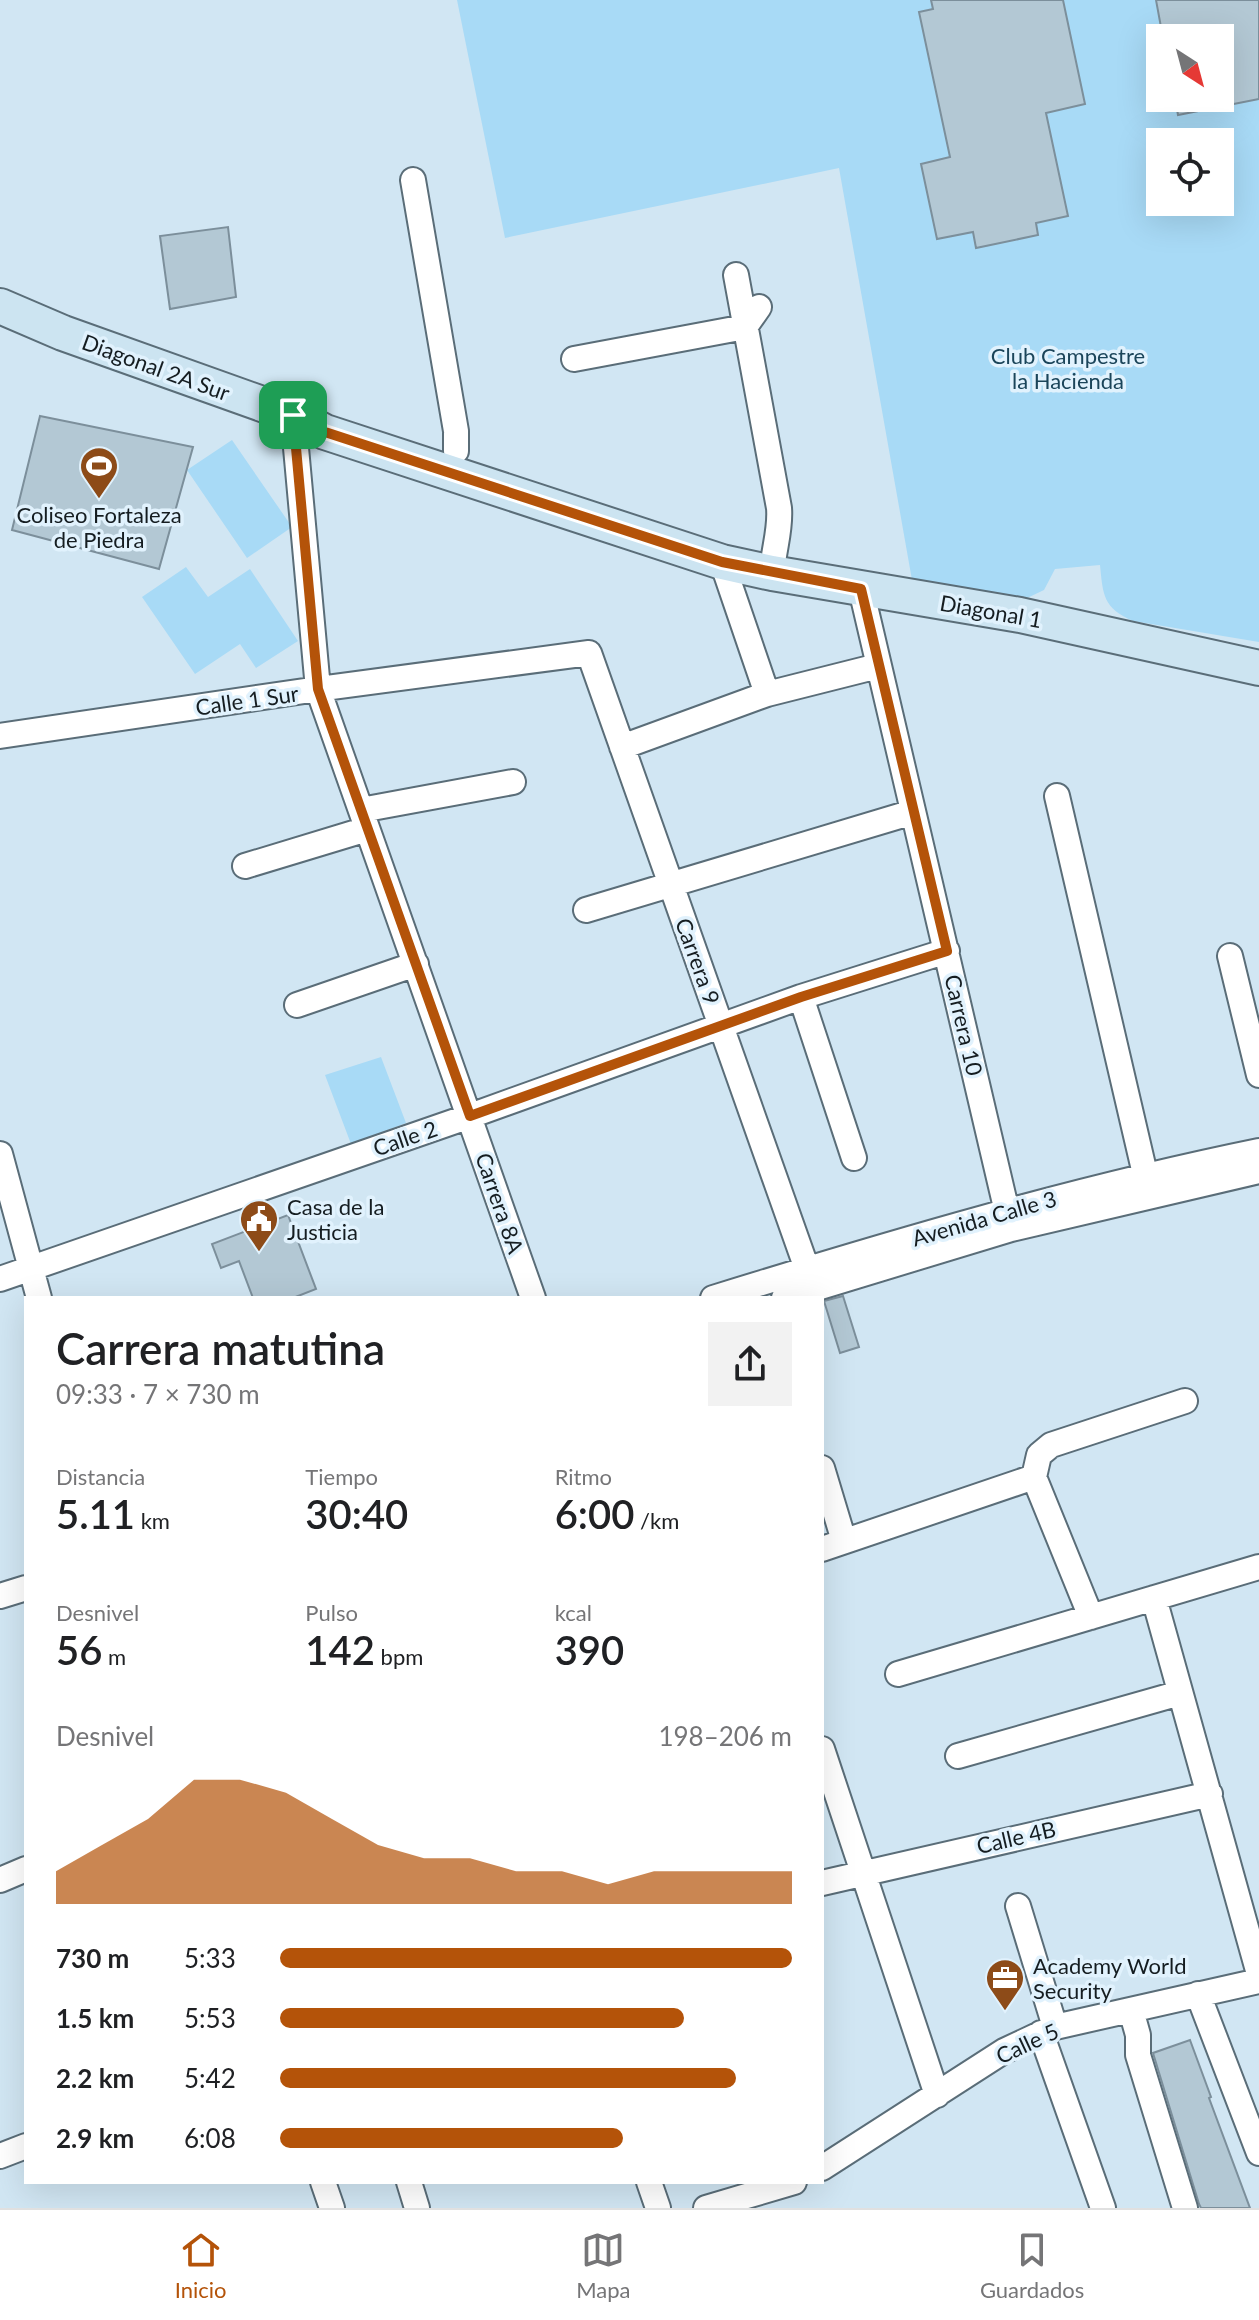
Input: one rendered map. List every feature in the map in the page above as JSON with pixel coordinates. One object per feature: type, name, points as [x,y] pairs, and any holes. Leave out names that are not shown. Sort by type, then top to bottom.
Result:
[{"type":"main road","name":"Diagonal 2A Sur","points":[[0,306],[63,333],[293,415],[325,432],[722,562]]},
{"type":"main road","name":"Diagonal 1","points":[[722,562],[1020,615],[1259,668]]},
{"type":"street","points":[[413,180],[456,431],[456,451]]},
{"type":"street","points":[[736,275],[752,317],[781,524],[773,549],[772,573]]},
{"type":"street","points":[[574,359],[752,317]]},
{"type":"street","name":"Carrera 8A","points":[[293,415],[318,689],[532,1296]]},
{"type":"street","points":[[722,562],[767,694]]},
{"type":"street","name":"Carrera 10","points":[[861,589],[1009,1220]]},
{"type":"street","name":"Calle 1 Sur","points":[[0,736],[589,653]]},
{"type":"street","name":"Carrera 9","points":[[589,653],[807,1269]]},
{"type":"street","points":[[622,747],[767,694],[878,666]]},
{"type":"street","points":[[245,866],[364,820],[513,782]]},
{"type":"street","points":[[1057,796],[1145,1174]]},
{"type":"street","points":[[586,910],[913,812]]},
{"type":"street","name":"Calle 2","points":[[0,1279],[801,997],[947,951]]},
{"type":"street","points":[[1230,956],[1259,1075]]},
{"type":"street","points":[[297,1005],[416,964]]},
{"type":"street","points":[[801,997],[854,1158]]},
{"type":"street","name":"Avenida Calle 3","points":[[790,1296],[1145,1174],[1259,1151]]},
{"type":"street","points":[[0,1154],[38,1296]]},
{"type":"street","name":"Avenida Calle 3","points":[[719,1296],[807,1269],[1009,1220],[1259,1171]]},
{"type":"street","points":[[1091,1617],[1034,1477],[1039,1455],[1051,1445],[1185,1401]]},
{"type":"street","points":[[824,1482],[833,1545],[1034,1477]]},
{"type":"street","points":[[898,1674],[1259,1567]]},
{"type":"street","points":[[0,1596],[24,1589]]},
{"type":"street","points":[[1154,1598],[1259,1974]]},
{"type":"street","points":[[958,1756],[1180,1693]]},
{"type":"street","points":[[824,1755],[937,2095]]},
{"type":"street","name":"Calle 4B","points":[[824,1882],[1210,1794]]},
{"type":"street","points":[[0,1880],[24,1870]]},
{"type":"street","points":[[1018,1906],[1048,2030],[1103,2208]]},
{"type":"street","name":"Calle 5","points":[[824,2167],[1004,2051],[1048,2030],[1259,1981]]},
{"type":"street","points":[[1198,1994],[1259,2153]]},
{"type":"street","points":[[1131,2010],[1142,2069],[1185,2208]]},
{"type":"street","points":[[0,2156],[24,2147]]},
{"type":"street","points":[[324,2184],[332,2208]]},
{"type":"street","points":[[410,2184],[417,2208]]},
{"type":"street","points":[[650,2184],[658,2208]]},
{"type":"street","points":[[706,2208],[787,2184]]},
{"type":"green space","name":"Club Campestre la Hacienda","points":[[457,0],[1259,0],[1259,642],[1133,621],[1116,611],[1106,599],[1100,565],[1055,569],[1044,590],[1025,599],[912,580],[839,168],[505,238]]},
{"type":"green space","points":[[232,440],[292,527],[247,558],[187,470]]},
{"type":"green space","points":[[186,567],[208,597],[250,569],[298,641],[256,668],[240,644],[195,674],[142,597]]},
{"type":"green space","points":[[381,1057],[406,1123],[351,1144],[325,1075]]},
{"type":"building","points":[[931,0],[1063,0],[1085,104],[1046,113],[1068,216],[1036,223],[1038,235],[976,248],[973,232],[937,239],[921,164],[950,157],[919,12],[933,9]]},
{"type":"building","points":[[1156,0],[1259,0],[1259,99],[1234,104],[1234,24],[1160,24]]},
{"type":"building","points":[[228,227],[236,297],[170,309],[160,236]]},
{"type":"building","name":"Coliseo Fortaleza de Piedra","points":[[40,416],[193,447],[159,569],[12,530]]},
{"type":"building","name":"Casa de la Justicia","points":[[288,1215],[316,1289],[298,1296],[252,1296],[239,1261],[221,1268],[212,1244]]},
{"type":"building","points":[[843,1296],[859,1347],[840,1353],[824,1301]]},
{"type":"building","points":[[1190,2040],[1250,2208],[1201,2208],[1199,2204],[1153,2053]]},
{"type":"place","name":"Coliseo Fortaleza de Piedra","points":[[99,500]]},
{"type":"place","name":"Casa de la Justicia","points":[[259,1253]]},
{"type":"place","name":"Academy World Security","points":[[1005,2012]]},
{"type":"route","points":[[293,415],[325,432],[722,562],[861,589],[947,951],[801,997],[470,1116],[318,689],[293,415]]}]
